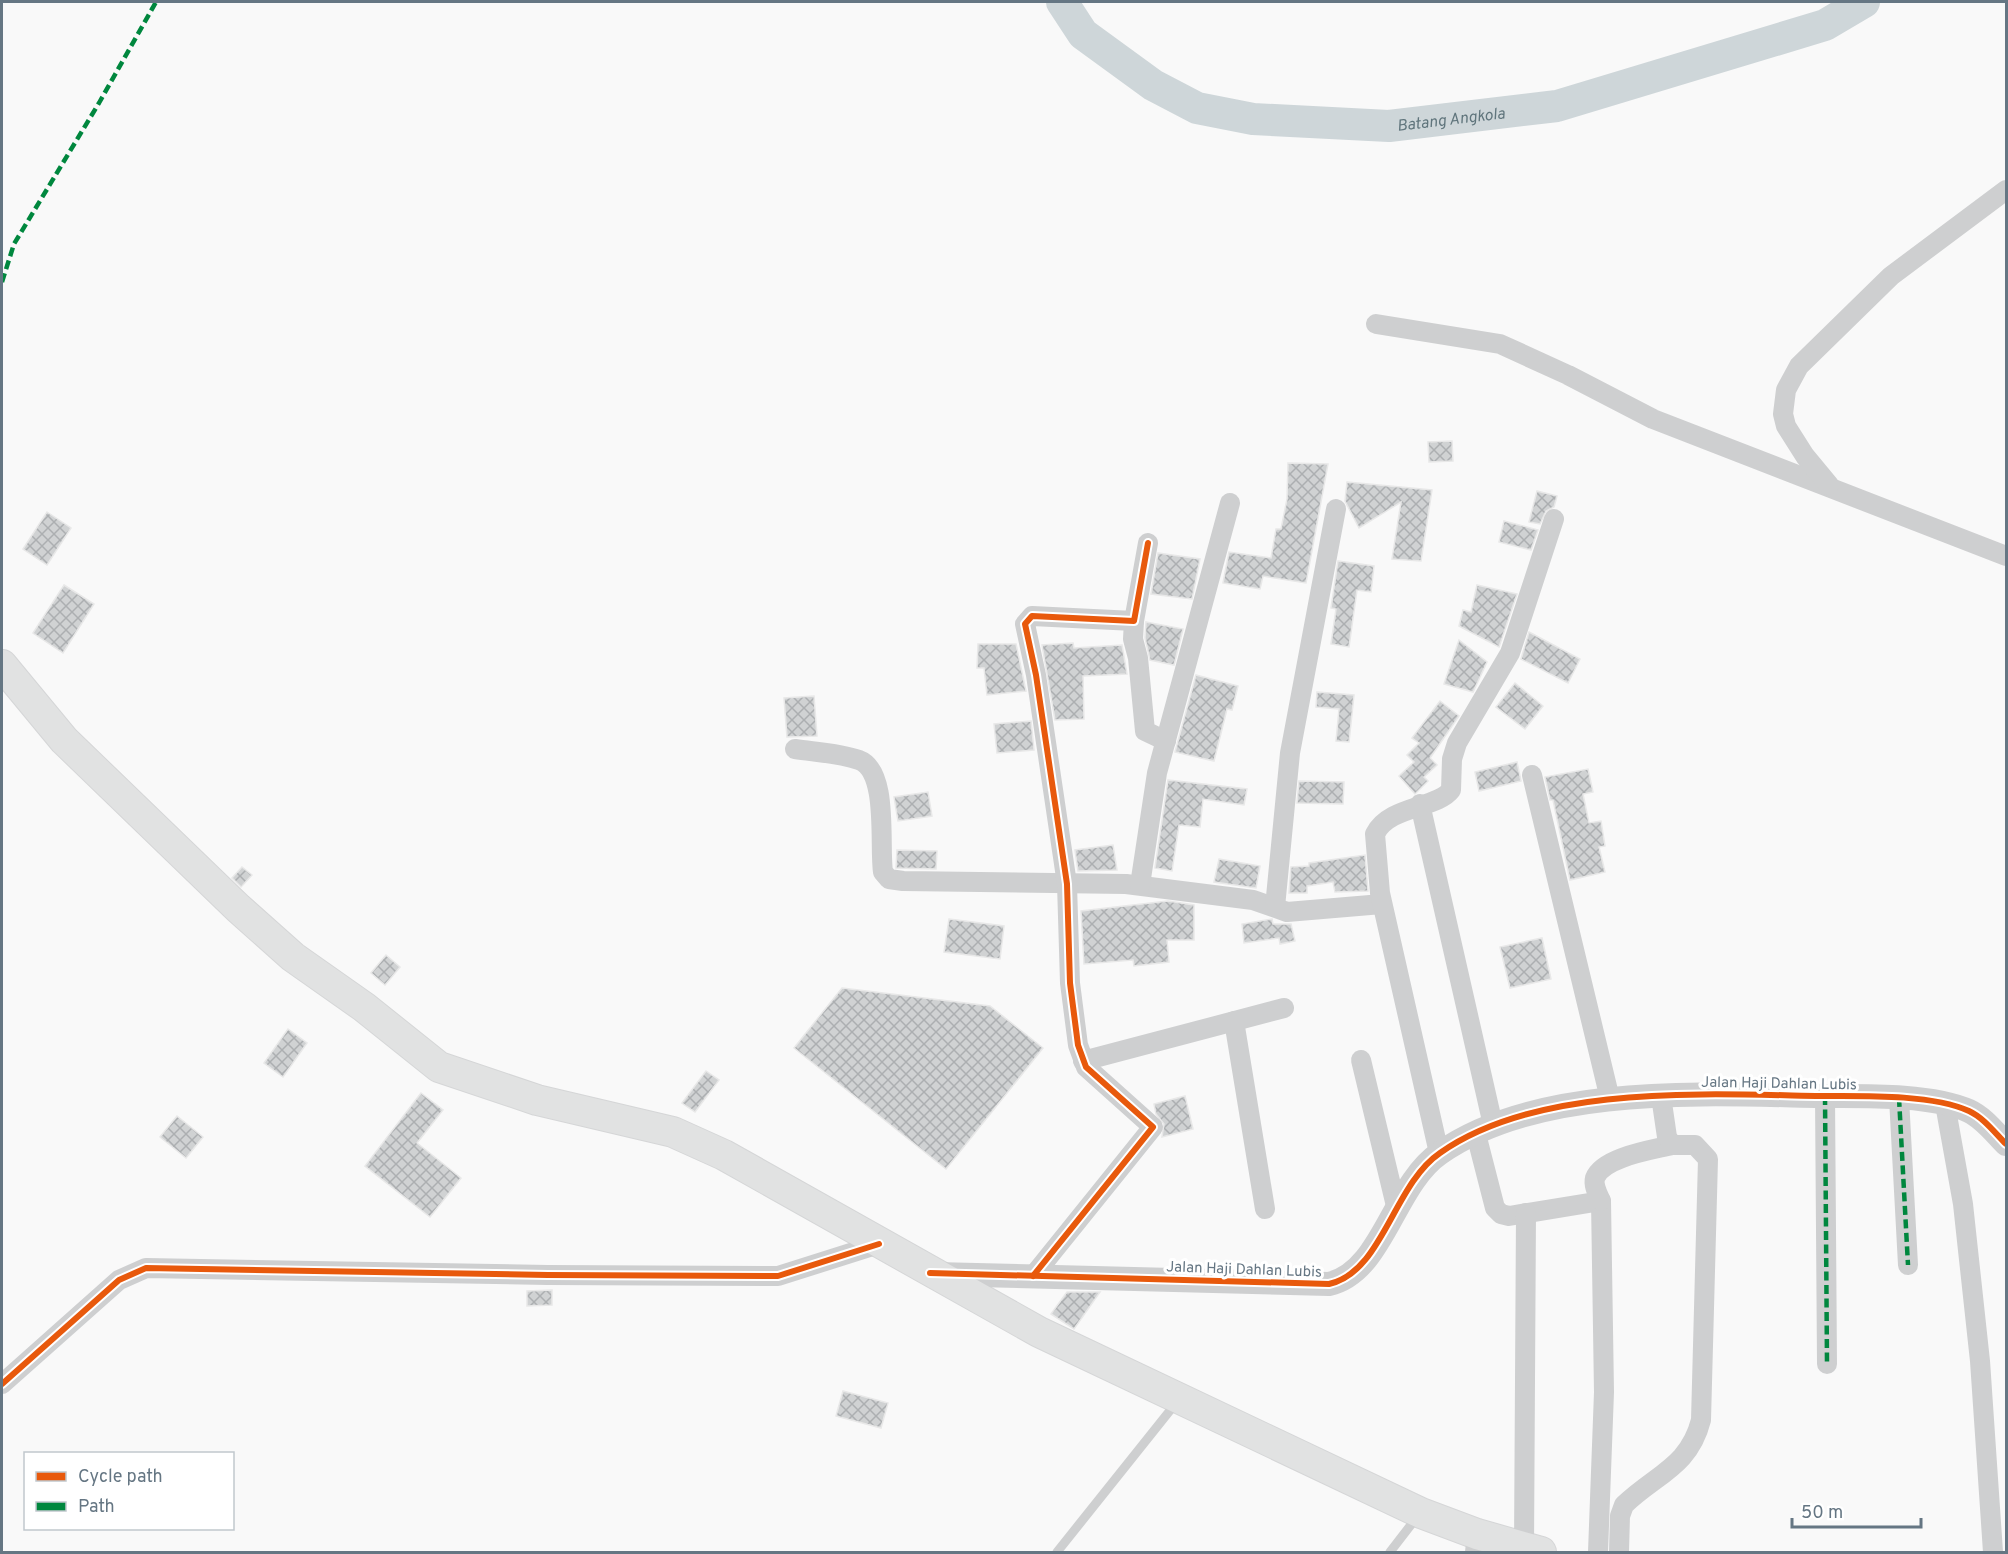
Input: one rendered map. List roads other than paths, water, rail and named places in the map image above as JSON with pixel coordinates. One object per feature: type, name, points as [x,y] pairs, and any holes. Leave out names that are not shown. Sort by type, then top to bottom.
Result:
[{"type":"main road","points":[[2,665],[64,740],[238,908],[293,957],[364,1007],[439,1067],[537,1100],[673,1132],[724,1155],[930,1274],[1039,1332],[1421,1513],[1476,1543],[1533,1550]]},
{"type":"street","points":[[1833,489],[1805,456],[1786,426],[1784,403],[1798,366],[1891,276],[2007,190]]},
{"type":"street","points":[[1376,324],[1500,344],[1568,375],[1653,419],[2007,556]]},
{"type":"street","points":[[1140,885],[1157,772],[1230,503]]},
{"type":"street","points":[[1275,907],[1290,753],[1336,509]]},
{"type":"street","points":[[1439,1153],[1382,904],[1375,834],[1382,823],[1420,804],[1441,799],[1452,786],[1452,759],[1457,743],[1510,653],[1554,519]]},
{"type":"street","points":[[1148,543],[1133,639],[1138,658],[1145,731],[1166,741]]},
{"type":"street","points":[[1033,1276],[1153,1127],[1083,1061],[1070,983],[1067,884],[1026,621],[1032,616],[1134,621]]},
{"type":"street","points":[[795,749],[860,760],[872,770],[879,787],[883,872],[889,879],[1140,885],[1253,900],[1287,912],[1313,912],[1382,904]]},
{"type":"street","points":[[1532,775],[1610,1099]]},
{"type":"street","points":[[1420,804],[1485,1129],[1495,1208],[1501,1214],[1509,1216],[1600,1201]]},
{"type":"street","points":[[1083,1061],[1284,1008]]},
{"type":"street","points":[[1234,1021],[1265,1209]]},
{"type":"street","points":[[1361,1060],[1395,1206]]},
{"type":"street","name":"Jalan Haji Dahlan Lubis","points":[[930,1274],[1329,1284],[1343,1281],[1354,1273],[1372,1253],[1395,1206],[1412,1181],[1439,1153],[1485,1129],[1555,1108],[1610,1099],[1708,1094],[1899,1098],[1945,1104],[1974,1114],[2007,1144]]},
{"type":"street","points":[[1661,1096],[1667,1137],[1672,1145]]},
{"type":"street","points":[[1825,1096],[1827,1364]]},
{"type":"street","points":[[1899,1098],[1908,1265]]},
{"type":"street","points":[[1945,1104],[1963,1204],[1980,1361],[1993,1552]]},
{"type":"street","points":[[1598,1552],[1604,1392],[1600,1201],[1595,1188],[1595,1179],[1604,1167],[1623,1158],[1672,1145],[1695,1145],[1708,1159],[1701,1420],[1696,1438],[1686,1456],[1624,1505],[1620,1516],[1619,1552]]},
{"type":"street","points":[[1526,1213],[1533,1550]]},
{"type":"street","points":[[2,1384],[118,1280],[146,1268],[778,1276],[879,1244]]},
{"type":"lane","points":[[1057,1552],[1179,1398]]},
{"type":"lane","points":[[1390,1552],[1421,1513]]},
{"type":"waterway","name":"Batang Angkola","points":[[1062,2],[1083,34],[1153,85],[1197,108],[1253,119],[1389,126],[1557,106],[1825,25],[1864,2]]}]
